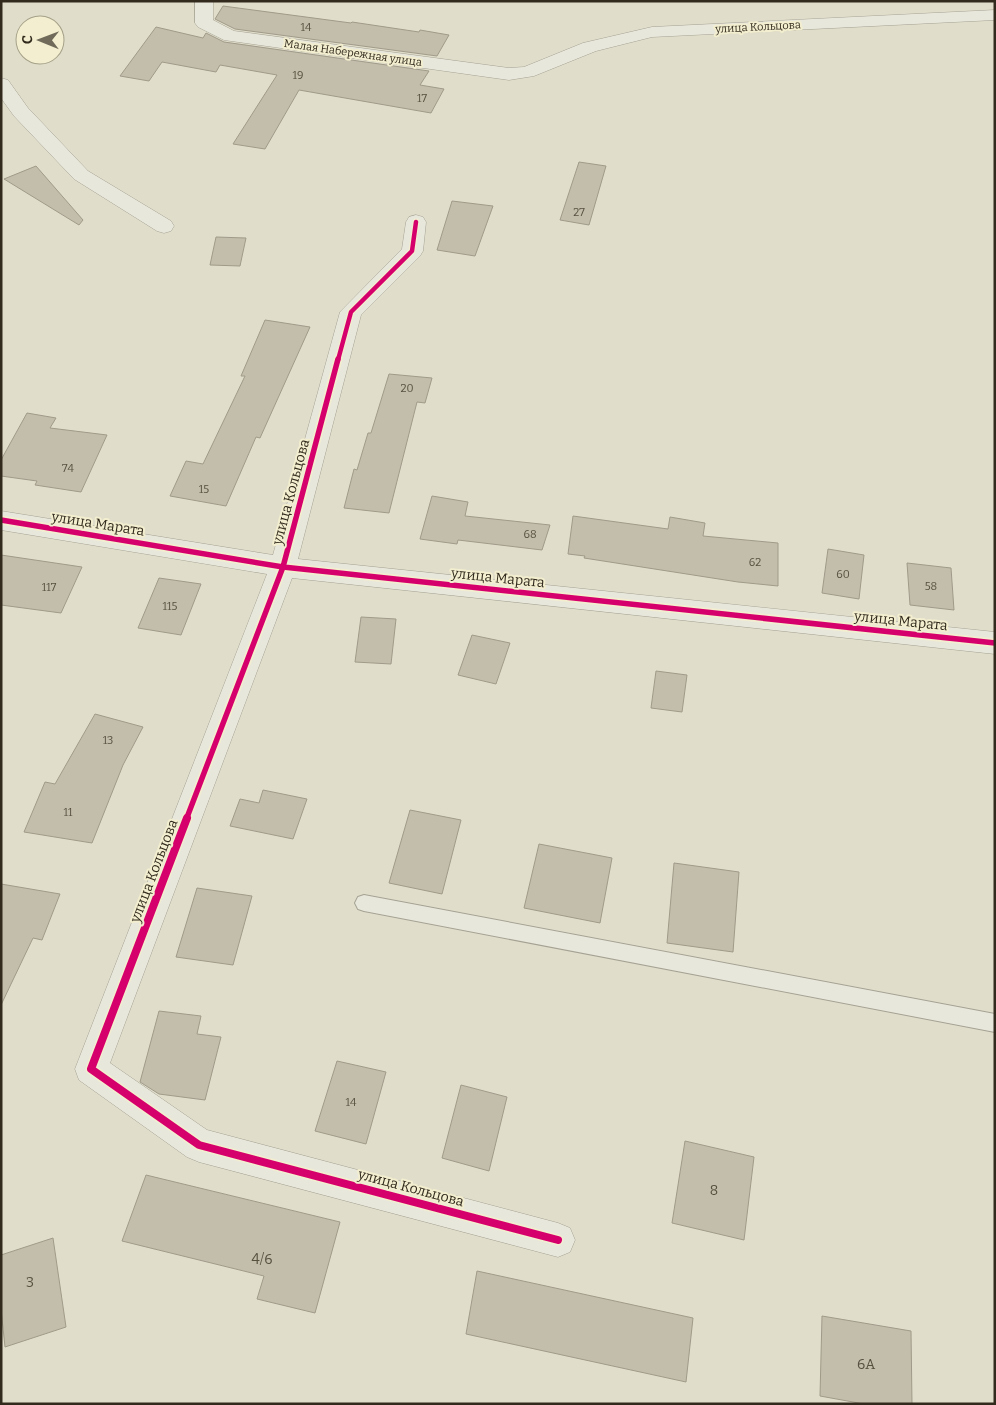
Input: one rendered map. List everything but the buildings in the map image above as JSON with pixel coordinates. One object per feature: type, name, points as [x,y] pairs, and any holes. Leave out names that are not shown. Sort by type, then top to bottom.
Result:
[{"type":"street","name":"Малая Набережная улица","points":[[204,1],[204,23],[230,36],[510,74],[527,72]]},
{"type":"street","name":"улица Кольцова","points":[[527,72],[590,47],[652,32],[995,15]]},
{"type":"street","points":[[1,84],[21,112],[80,176],[164,226]]},
{"type":"street","name":"улица Кольцова","points":[[416,222],[412,252],[351,312],[284,567],[91,1069],[199,1145],[558,1240]]},
{"type":"street","name":"улица Марата","points":[[1,520],[284,567],[995,643]]},
{"type":"lane","points":[[364,903],[995,1023]]},
{"type":"cycle path","points":[[416,222],[412,251],[351,312],[283,567],[91,1069],[199,1145],[558,1240]]},
{"type":"cycle path","points":[[1,520],[283,567],[995,643]]}]
